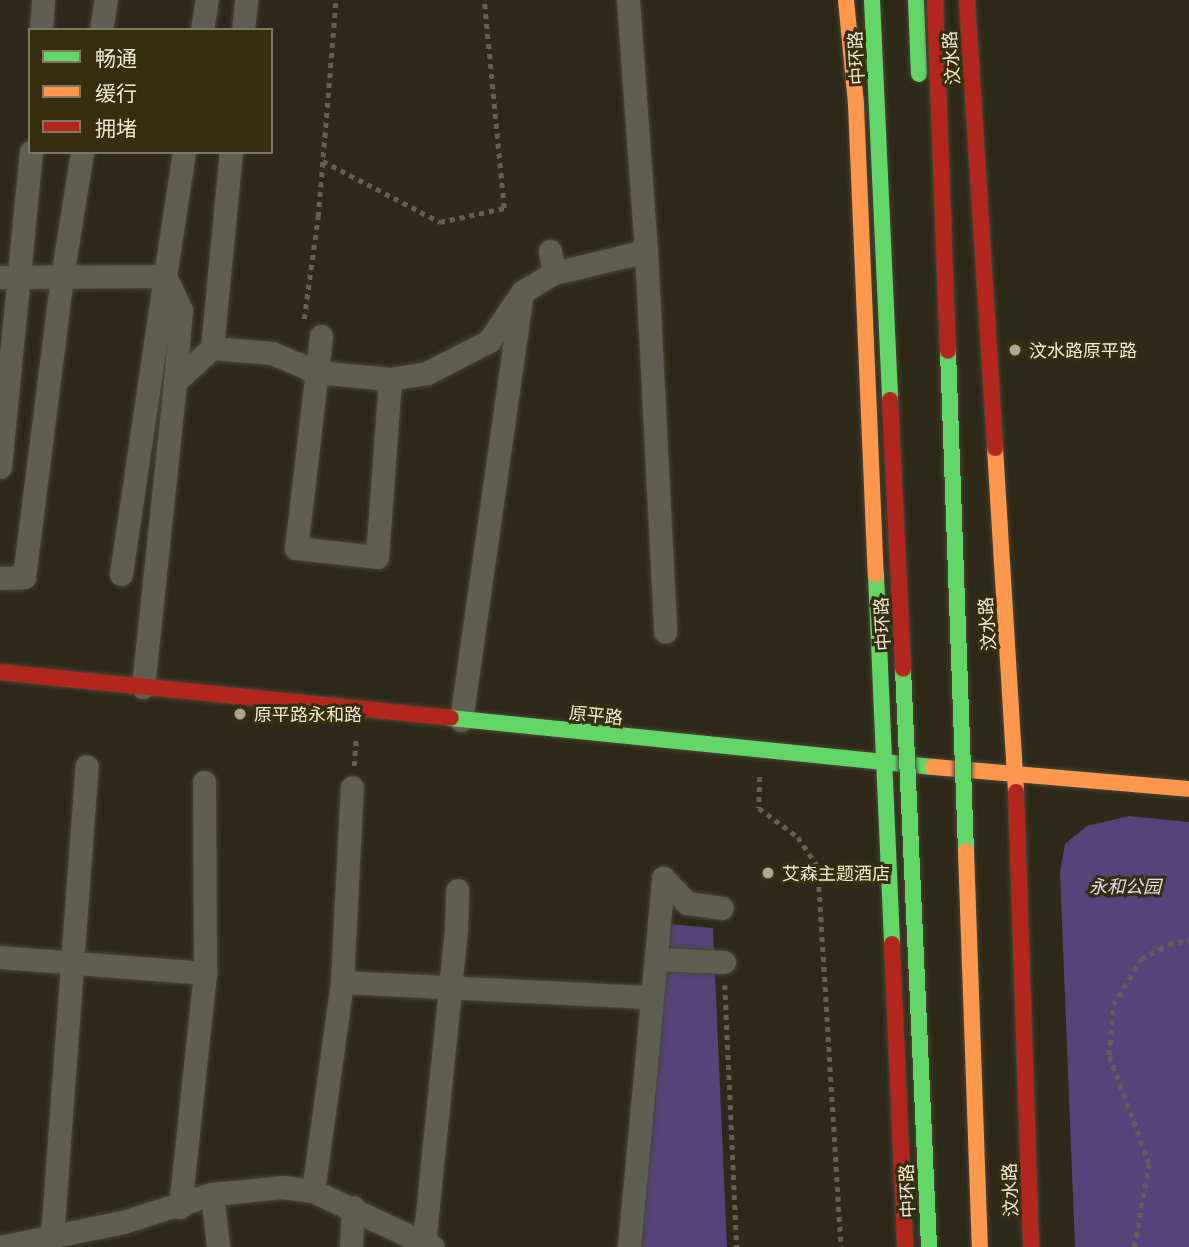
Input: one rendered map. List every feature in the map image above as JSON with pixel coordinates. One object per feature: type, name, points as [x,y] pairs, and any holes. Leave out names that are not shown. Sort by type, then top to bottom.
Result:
[{"type":"main road","points":[[846,0],[856,104],[905,1247]]},
{"type":"main road","name":"中环路","points":[[872,0],[929,1247]]},
{"type":"main road","name":"汶水路","points":[[916,0],[920,98]]},
{"type":"main road","points":[[935,0],[980,1247]]},
{"type":"main road","name":"汶水路","points":[[967,0],[1015,772],[1031,1247]]},
{"type":"main road","points":[[856,104],[899,192]]},
{"type":"main road","points":[[931,335],[950,767],[965,1247]]},
{"type":"main road","name":"原平路","points":[[0,672],[886,763],[1189,789]]},
{"type":"main road","points":[[929,875],[943,1247]]},
{"type":"main road","points":[[929,1247],[941,1202]]},
{"type":"street","points":[[41,28],[43,0]]},
{"type":"street","points":[[101,28],[106,0]]},
{"type":"street","points":[[202,28],[207,0]]},
{"type":"street","points":[[243,28],[246,0]]},
{"type":"street","points":[[628,0],[646,251],[665,632]]},
{"type":"street","points":[[0,467],[10,277],[31,154]]},
{"type":"street","points":[[0,578],[23,578],[62,277],[82,154]]},
{"type":"street","points":[[121,574],[184,154]]},
{"type":"street","points":[[175,382],[212,348],[231,154]]},
{"type":"street","points":[[212,348],[272,353],[317,372],[390,379],[427,373],[489,341],[522,292],[552,262],[646,251]]},
{"type":"street","points":[[10,277],[164,276]]},
{"type":"street","points":[[143,687],[181,310],[164,276]]},
{"type":"street","points":[[461,720],[522,292]]},
{"type":"street","points":[[312,330],[317,372],[296,548],[377,557],[390,379]]},
{"type":"street","points":[[52,1237],[87,766]]},
{"type":"street","points":[[180,1206],[205,973],[204,782]]},
{"type":"street","points":[[313,1191],[342,982],[352,787]]},
{"type":"street","points":[[629,1247],[663,878],[687,903],[722,908]]},
{"type":"street","points":[[0,1247],[180,1206],[212,1194],[283,1187],[313,1191],[354,1207],[428,1246],[457,890]]},
{"type":"street","points":[[0,957],[205,973]]},
{"type":"street","points":[[656,959],[724,962]]},
{"type":"street","points":[[342,982],[450,990],[652,997]]},
{"type":"street","points":[[212,1194],[218,1247]]},
{"type":"street","points":[[351,1247],[354,1207]]},
{"type":"path","points":[[312,330],[336,0]]},
{"type":"path","points":[[323,161],[440,222],[504,208],[484,0]]},
{"type":"path","points":[[352,787],[358,710]]},
{"type":"path","points":[[761,750],[759,808],[798,837],[818,867],[841,1247]]},
{"type":"path","points":[[1134,1247],[1149,1164],[1109,1055],[1113,1005],[1141,959],[1168,944],[1189,940]]},
{"type":"path","points":[[724,962],[737,1247]]},
{"type":"green space","name":"永和公园","points":[[1129,816],[1189,822],[1189,1247],[1075,1247],[1060,872],[1065,844],[1087,826]]},
{"type":"green space","points":[[669,924],[713,928],[727,1247],[636,1247]]},
{"type":"traffic: fast","points":[[872,0],[890,400]]},
{"type":"traffic: fast","points":[[916,0],[919,74]]},
{"type":"traffic: fast","points":[[948,351],[966,851]]},
{"type":"traffic: fast","points":[[876,575],[892,944]]},
{"type":"traffic: fast","points":[[903,669],[929,1247]]},
{"type":"traffic: fast","points":[[451,718],[933,767]]},
{"type":"traffic: slow","points":[[846,0],[856,104],[876,575]]},
{"type":"traffic: slow","points":[[995,448],[1016,792]]},
{"type":"traffic: slow","points":[[933,767],[1189,789]]},
{"type":"traffic: slow","points":[[966,851],[980,1247]]},
{"type":"traffic: jam","points":[[935,0],[948,351]]},
{"type":"traffic: jam","points":[[967,0],[995,448]]},
{"type":"traffic: jam","points":[[890,400],[903,669]]},
{"type":"traffic: jam","points":[[0,672],[451,718]]},
{"type":"traffic: jam","points":[[1016,792],[1031,1247]]},
{"type":"traffic: jam","points":[[892,944],[905,1247]]},
{"type":"place","name":"汶水路原平路","points":[[1015,350]]},
{"type":"place","name":"原平路永和路","points":[[240,714]]},
{"type":"place","name":"艾森主题酒店","points":[[768,873]]}]
